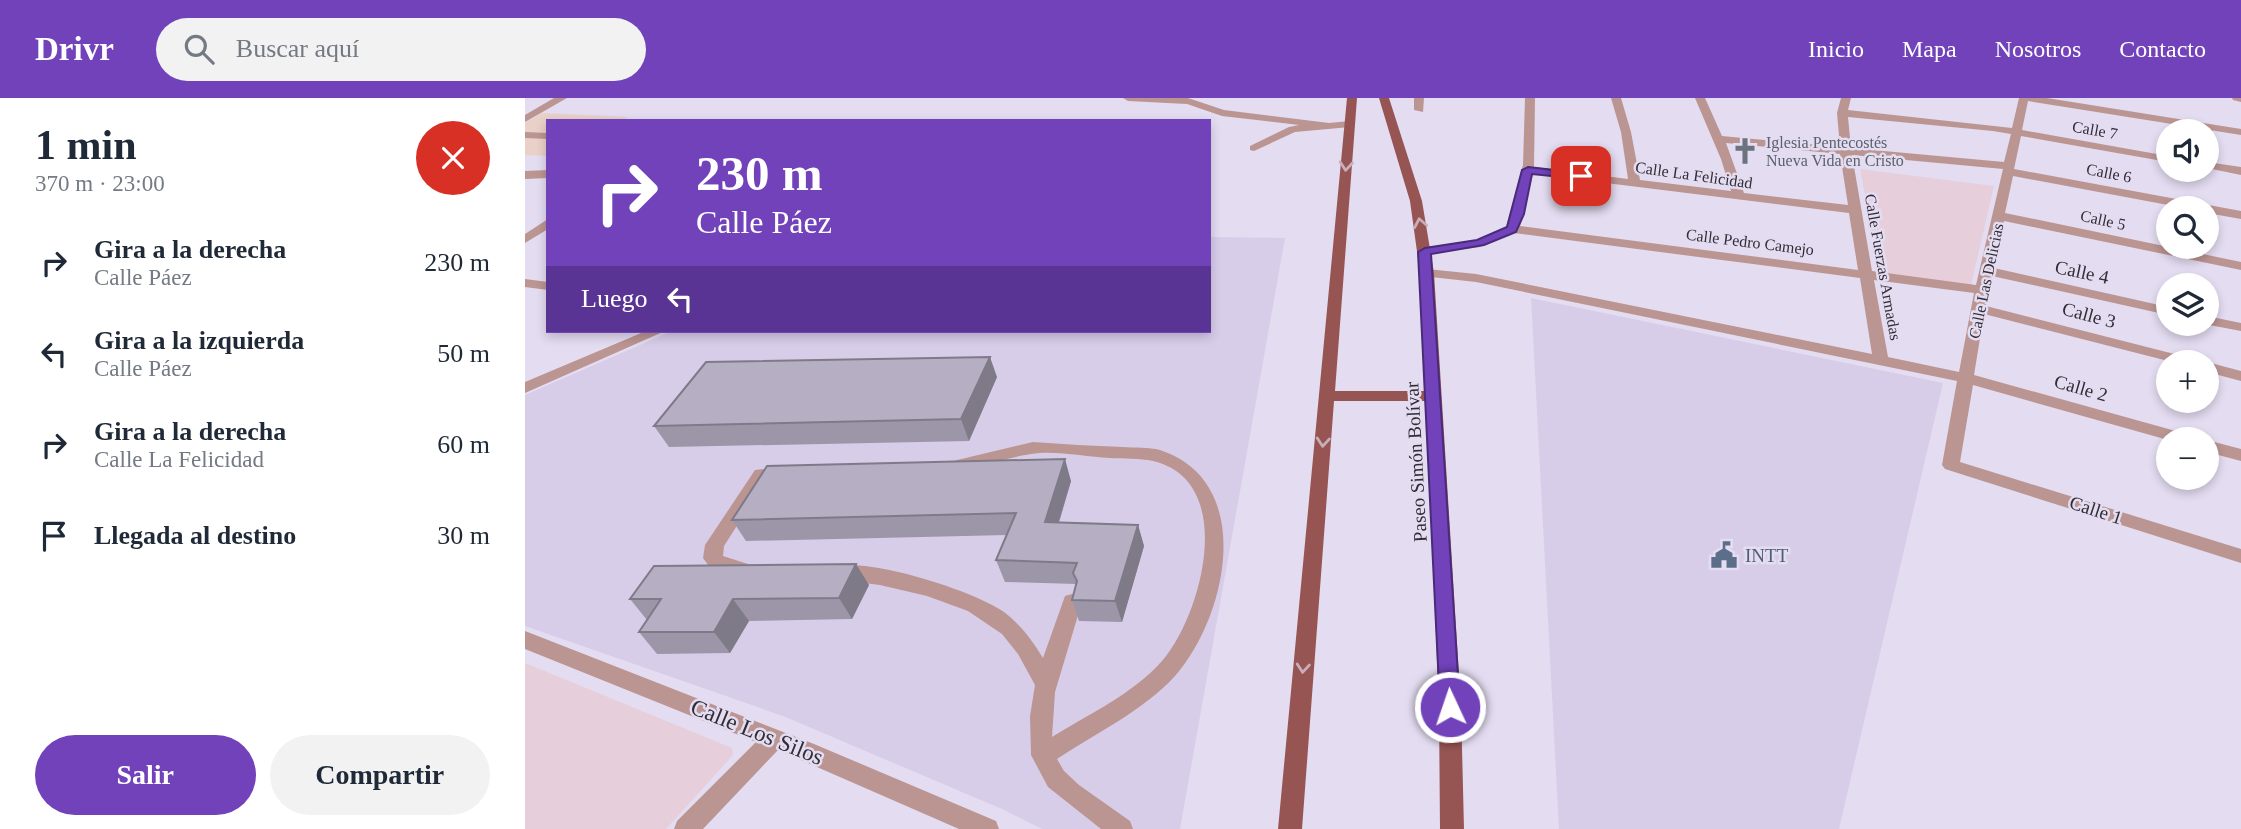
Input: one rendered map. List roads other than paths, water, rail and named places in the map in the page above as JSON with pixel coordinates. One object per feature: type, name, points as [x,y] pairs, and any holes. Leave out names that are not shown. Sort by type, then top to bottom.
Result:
[{"type":"main road","points":[[1290,829],[1352,98]]},
{"type":"main road","name":"Paseo Simón Bolívar","points":[[1384,98],[1416,201],[1425,252],[1450,707],[1453,829]]},
{"type":"main road","points":[[1327,396],[1434,396]]},
{"type":"street","points":[[525,118],[562,98]]},
{"type":"street","points":[[1128,98],[1188,101],[1222,113],[1326,125]]},
{"type":"street","points":[[1419,98],[1419,110]]},
{"type":"street","points":[[1425,252],[1480,243],[1511,229],[1518,214],[1532,146],[1530,98]]},
{"type":"street","points":[[1616,98],[1626,132],[1635,183]]},
{"type":"street","points":[[1700,98],[1739,197]]},
{"type":"street","name":"Calle Fuerzas Armadas","points":[[1846,98],[1842,113],[1846,149],[1881,360]]},
{"type":"street","points":[[2026,98],[2241,132]]},
{"type":"street","name":"Calle Las Delicias","points":[[1951,465],[1978,308],[2026,98]]},
{"type":"street","name":"Calle 7","points":[[1842,113],[2017,132],[2156,157]]},
{"type":"street","points":[[1254,148],[1287,131],[1350,124]]},
{"type":"street","points":[[525,135],[546,136]]},
{"type":"street","name":"Calle 6","points":[[1718,139],[1846,149],[2010,169],[2156,199]]},
{"type":"street","points":[[2219,167],[2241,171]]},
{"type":"street","name":"Calle La Felicidad","points":[[1528,170],[1856,210]]},
{"type":"street","points":[[525,175],[546,174]]},
{"type":"street","name":"Calle 6","points":[[2219,211],[2241,215]]},
{"type":"street","name":"Calle 5","points":[[2000,216],[2241,266]]},
{"type":"street","points":[[527,241],[546,225]]},
{"type":"street","name":"Calle Pedro Camejo","points":[[1511,229],[1983,290]]},
{"type":"street","points":[[527,241],[546,240]]},
{"type":"street","name":"Calle 4","points":[[1988,271],[2156,308]]},
{"type":"street","name":"Calle 2","points":[[1427,274],[1503,284],[1966,378],[2156,431]]},
{"type":"street","points":[[525,283],[546,286]]},
{"type":"street","name":"Calle 3","points":[[1978,308],[2156,354]]},
{"type":"street","points":[[2219,322],[2241,327]]},
{"type":"street","points":[[525,388],[653,333]]},
{"type":"street","points":[[2219,370],[2241,376]]},
{"type":"street","points":[[937,468],[967,464],[1022,449],[1137,453],[1164,458],[1184,467],[1200,485],[1209,504],[1215,523],[1217,548],[1213,574],[1190,633],[1174,661],[1162,675],[1141,691],[1043,755]]},
{"type":"street","points":[[2219,449],[2241,455]]},
{"type":"street","name":"Calle 1","points":[[1951,465],[2241,556]]},
{"type":"street","points":[[768,570],[718,565],[712,551],[761,474],[802,472]]},
{"type":"street","points":[[822,572],[861,573],[883,577],[987,610],[1009,628],[1027,650],[1047,686]]},
{"type":"street","points":[[1072,602],[1047,686],[1041,727],[1043,755],[1059,781],[1121,829]]},
{"type":"street","name":"Calle Los Silos","points":[[525,640],[774,739],[987,829]]},
{"type":"street","points":[[686,829],[774,739]]},
{"type":"place","name":"Iglesia Pentecostés Nueva Vida en Cristo","points":[[1745,151]]},
{"type":"place","name":"INTT","points":[[1724,555]]}]
